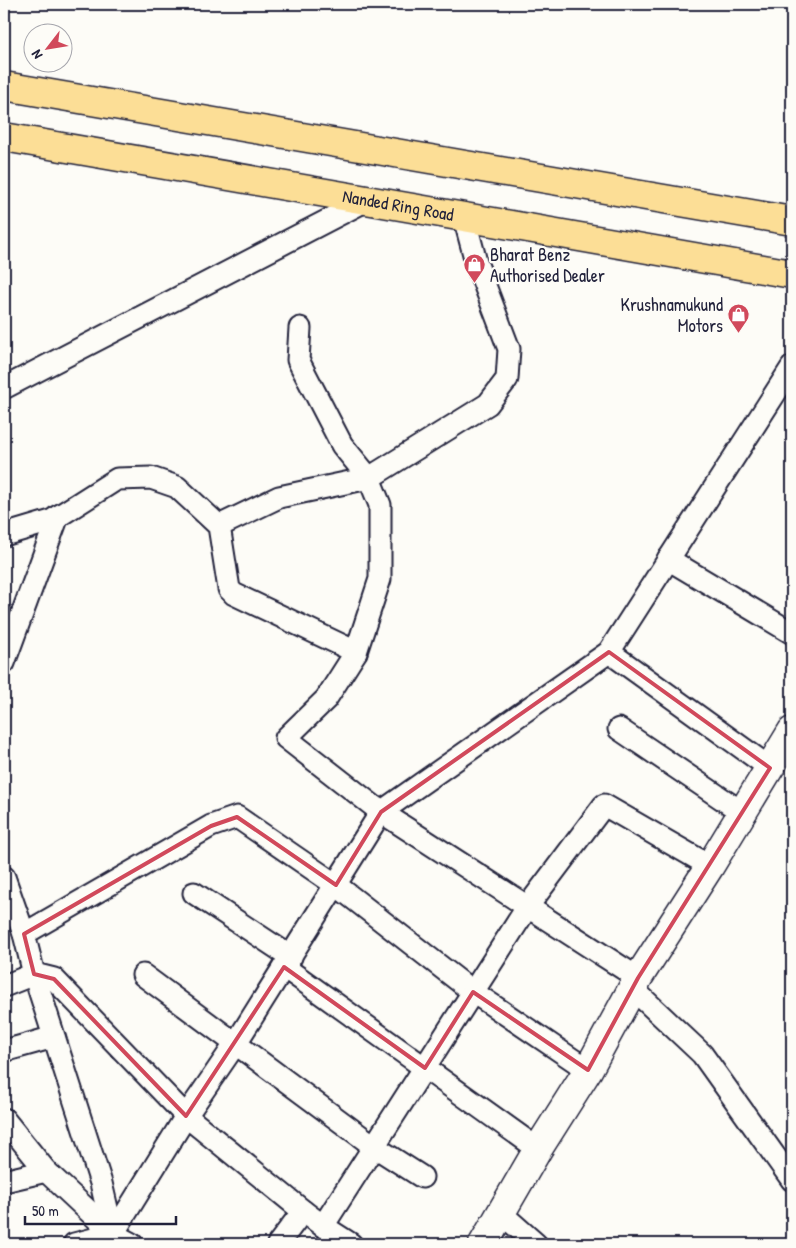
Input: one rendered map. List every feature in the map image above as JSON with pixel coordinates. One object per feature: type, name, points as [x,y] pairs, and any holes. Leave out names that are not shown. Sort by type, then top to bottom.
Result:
[{"type":"highway","points":[[4,86],[792,221]]},
{"type":"highway","name":"Nanded Ring Road","points":[[4,137],[286,188],[369,199],[792,274]]},
{"type":"street","points":[[4,388],[369,199]]},
{"type":"street","points":[[219,526],[279,497],[368,478],[488,404],[507,379],[509,349],[476,262],[464,217]]},
{"type":"street","points":[[300,328],[298,360],[342,445],[368,478],[380,505],[380,580],[356,652],[326,699],[286,738],[381,812],[528,906],[636,984],[702,1054],[792,1180]]},
{"type":"street","points":[[114,1239],[186,1116],[288,962],[381,812],[609,652],[668,559],[789,380]]},
{"type":"street","points":[[4,535],[51,520],[117,479],[151,478],[177,487],[219,526],[229,589],[234,594],[356,652]]},
{"type":"street","points":[[4,663],[58,516]]},
{"type":"street","points":[[668,559],[792,633]]},
{"type":"street","points":[[609,652],[770,768]]},
{"type":"street","points":[[619,729],[743,812]]},
{"type":"street","points":[[483,1244],[538,1149],[588,1070],[636,984],[792,731]]},
{"type":"street","points":[[323,1226],[528,906],[604,805],[710,866]]},
{"type":"street","points":[[24,934],[211,826],[237,817],[336,885],[473,992],[588,1070]]},
{"type":"street","points":[[4,877],[8,907],[24,934],[34,974],[101,1183],[114,1239]]},
{"type":"street","points":[[194,894],[288,962],[425,1068],[538,1149]]},
{"type":"street","points":[[4,986],[34,974],[54,979],[186,1116],[303,1211],[352,1244]]},
{"type":"street","points":[[143,975],[375,1146],[422,1177]]},
{"type":"street","points":[[4,1052],[54,1036]]},
{"type":"street","points":[[4,1119],[46,1171],[114,1239]]},
{"type":"street","points":[[4,1181],[46,1171]]},
{"type":"street","points":[[278,1244],[303,1211]]},
{"type":"street","points":[[501,1213],[536,1244]]},
{"type":"street","points":[[74,1244],[114,1239],[132,1244]]},
{"type":"highlighted area","points":[[609,652],[770,768],[638,978],[588,1070],[473,992],[425,1068],[284,967],[186,1116],[54,979],[34,974],[24,934],[211,826],[237,817],[336,885],[381,812]]},
{"type":"place","name":"Bharat Benz Authorised Dealer","points":[[474,284]]},
{"type":"place","name":"Krushnamukund Motors","points":[[739,334]]}]
